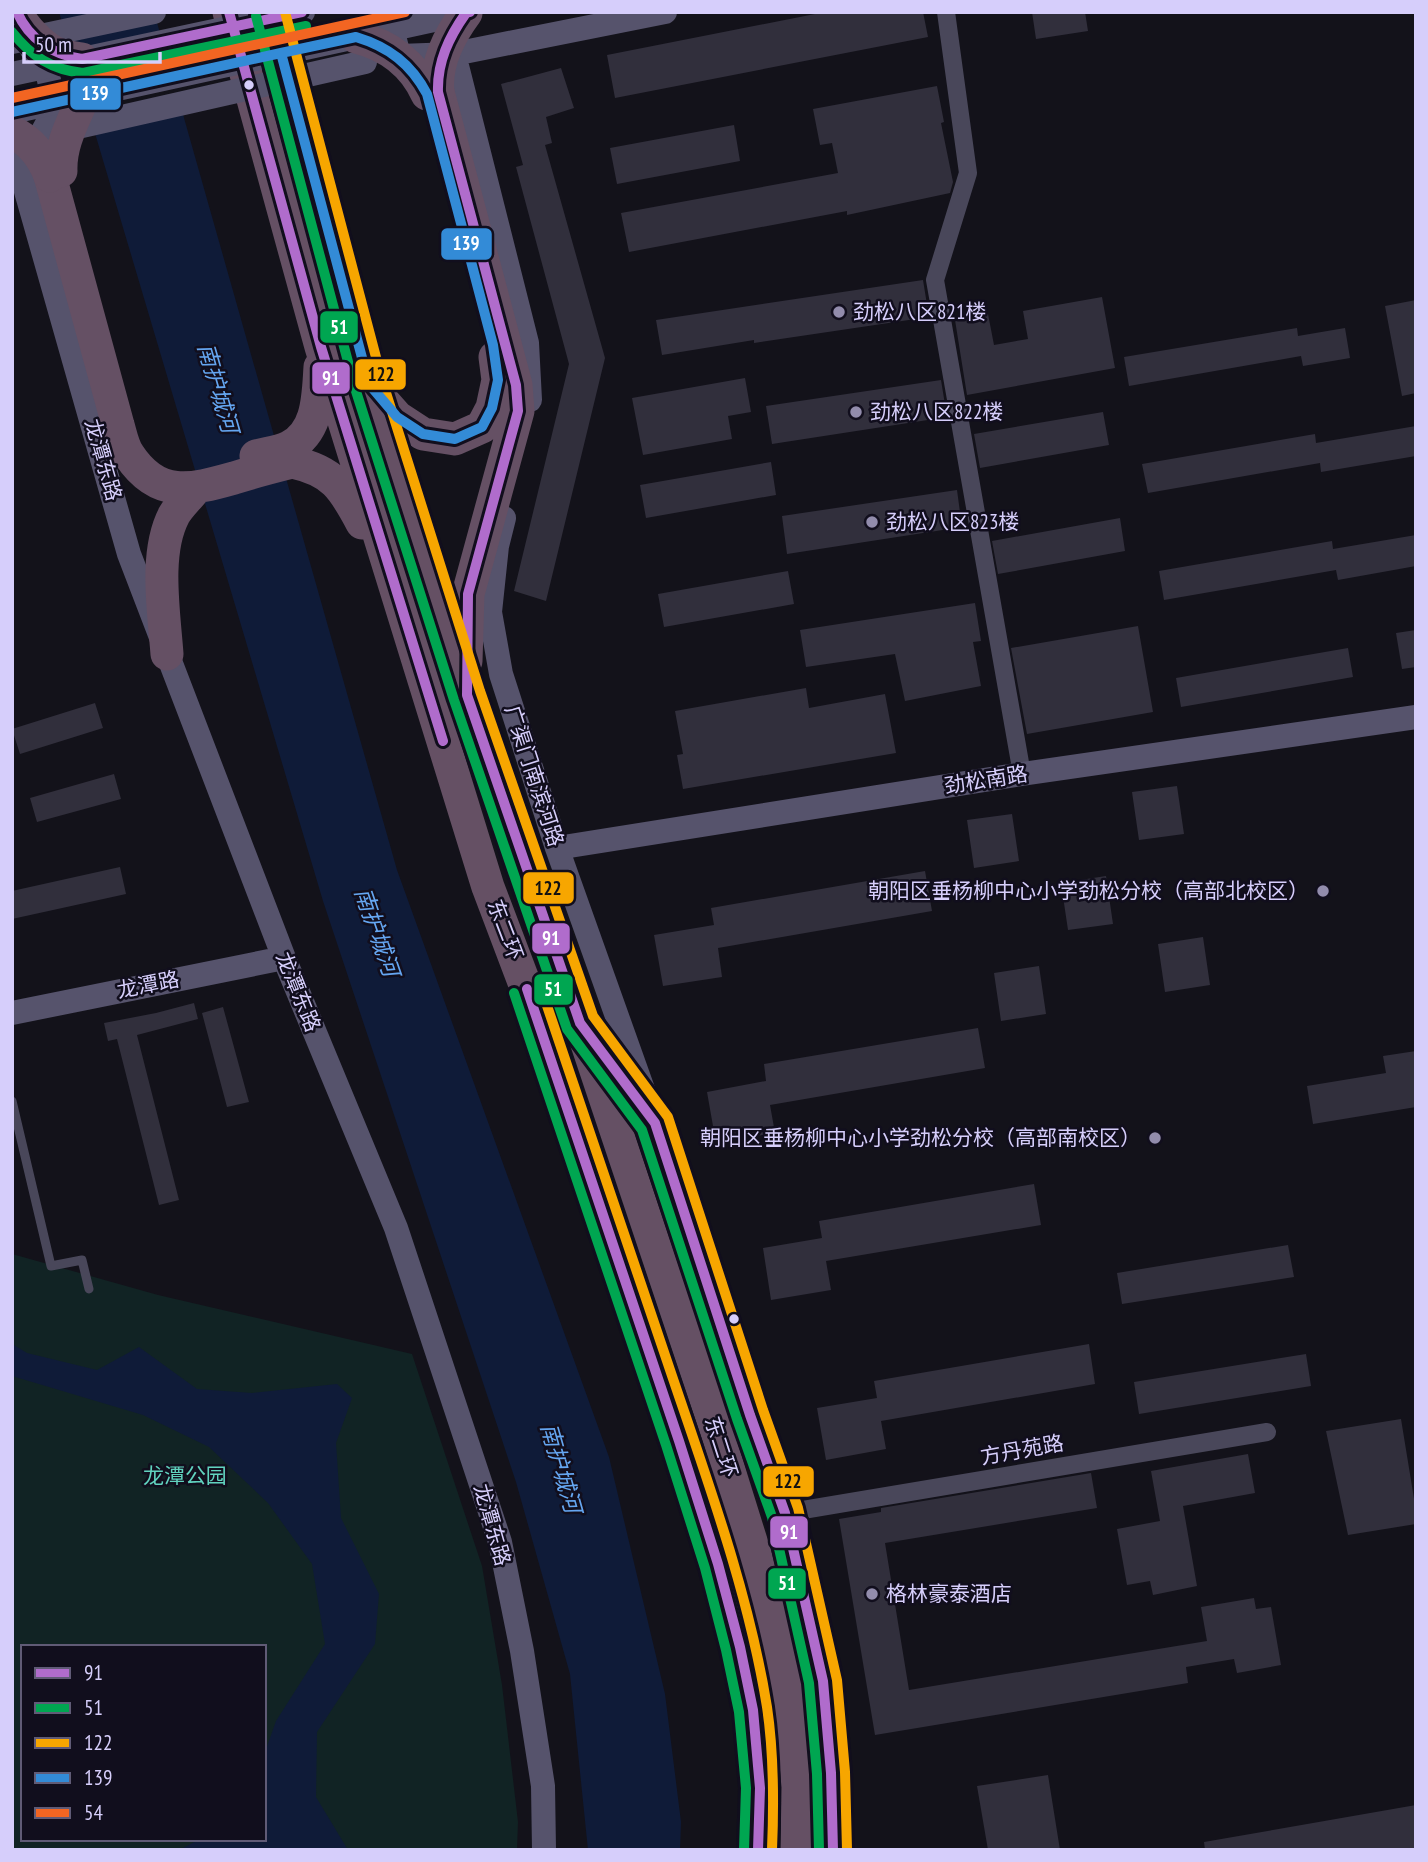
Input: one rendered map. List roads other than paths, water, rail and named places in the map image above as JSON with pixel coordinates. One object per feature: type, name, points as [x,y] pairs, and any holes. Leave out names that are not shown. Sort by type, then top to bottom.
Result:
[{"type":"highway","name":"东二环","points":[[229,12],[321,347],[488,887],[544,1035],[718,1564],[753,1710],[760,1788],[758,1850]]},
{"type":"highway","name":"东二环","points":[[270,12],[369,384],[467,695],[580,1023],[755,1554],[791,1705],[798,1787],[797,1850]]},
{"type":"highway","points":[[369,384],[397,417],[423,434],[455,439],[482,427],[492,408],[498,380],[493,345],[433,93],[445,48],[461,13]]},
{"type":"highway","points":[[17,31],[20,20],[59,54],[82,59]]},
{"type":"highway","points":[[360,50],[376,42],[419,75],[433,93],[516,385],[518,411],[468,594],[467,695]]},
{"type":"highway","points":[[56,174],[65,138],[83,112]]},
{"type":"highway","points":[[26,134],[32,146],[56,174],[135,433],[148,454],[164,467],[193,482],[290,454],[310,425],[317,409],[321,347]]},
{"type":"highway","points":[[290,454],[335,480],[348,496],[363,525],[384,552]]},
{"type":"highway","points":[[167,654],[162,579],[166,533],[193,482]]},
{"type":"highway","points":[[580,1023],[656,1123]]},
{"type":"street","points":[[17,31],[58,33],[154,12]]},
{"type":"street","points":[[12,74],[303,12]]},
{"type":"street","points":[[388,12],[399,56]]},
{"type":"street","points":[[360,50],[399,56],[454,54],[665,12]]},
{"type":"street","points":[[947,12],[968,173],[935,280],[1022,774]]},
{"type":"street","points":[[26,134],[83,112],[360,50],[461,13]]},
{"type":"street","name":"广渠门南滨河路","points":[[461,13],[454,54],[527,343],[531,395],[498,546],[490,612],[501,674],[557,848],[656,1123],[746,1403],[785,1513],[823,1681],[831,1773],[833,1850]]},
{"type":"street","points":[[12,142],[50,116],[50,81],[37,54],[17,31]]},
{"type":"street","points":[[12,111],[83,112]]},
{"type":"street","name":"龙潭东路","points":[[12,142],[129,554],[284,958],[396,1228],[500,1542],[522,1651],[542,1786],[544,1850]]},
{"type":"street","name":"劲松南路","points":[[557,848],[1022,774],[1416,717]]},
{"type":"street","name":"龙潭路","points":[[12,1013],[284,958]]},
{"type":"street","name":"方丹苑路","points":[[785,1513],[1267,1432]]},
{"type":"lane","points":[[12,1101],[51,1266],[82,1260],[89,1289]]},
{"type":"water","name":"南护城河","points":[[59,12],[154,12],[397,870],[609,1457],[665,1694],[681,1822],[680,1850],[588,1850],[570,1674],[516,1482],[323,901]]},
{"type":"water","points":[[12,1344],[27,1353],[97,1370],[139,1347],[197,1389],[252,1393],[337,1384],[352,1398],[336,1443],[341,1518],[379,1594],[375,1644],[317,1732],[316,1797],[348,1850],[179,1850],[196,1841],[266,1841],[266,1749],[276,1721],[325,1644],[312,1564],[268,1503],[209,1447],[143,1415],[12,1376]]},
{"type":"place","name":"劲松八区821楼","points":[[839,312]]},
{"type":"place","name":"劲松八区822楼","points":[[856,412]]},
{"type":"place","name":"劲松八区823楼","points":[[872,522]]},
{"type":"place","name":"朝阳区垂杨柳中心小学劲松分校（高部北校区）","points":[[1323,891]]},
{"type":"place","name":"朝阳区垂杨柳中心小学劲松分校（高部南校区）","points":[[1155,1138]]},
{"type":"place","name":"格林豪泰酒店","points":[[872,1594]]},
{"type":"park label","name":"龙潭公园","points":[[185,1476]]}]
